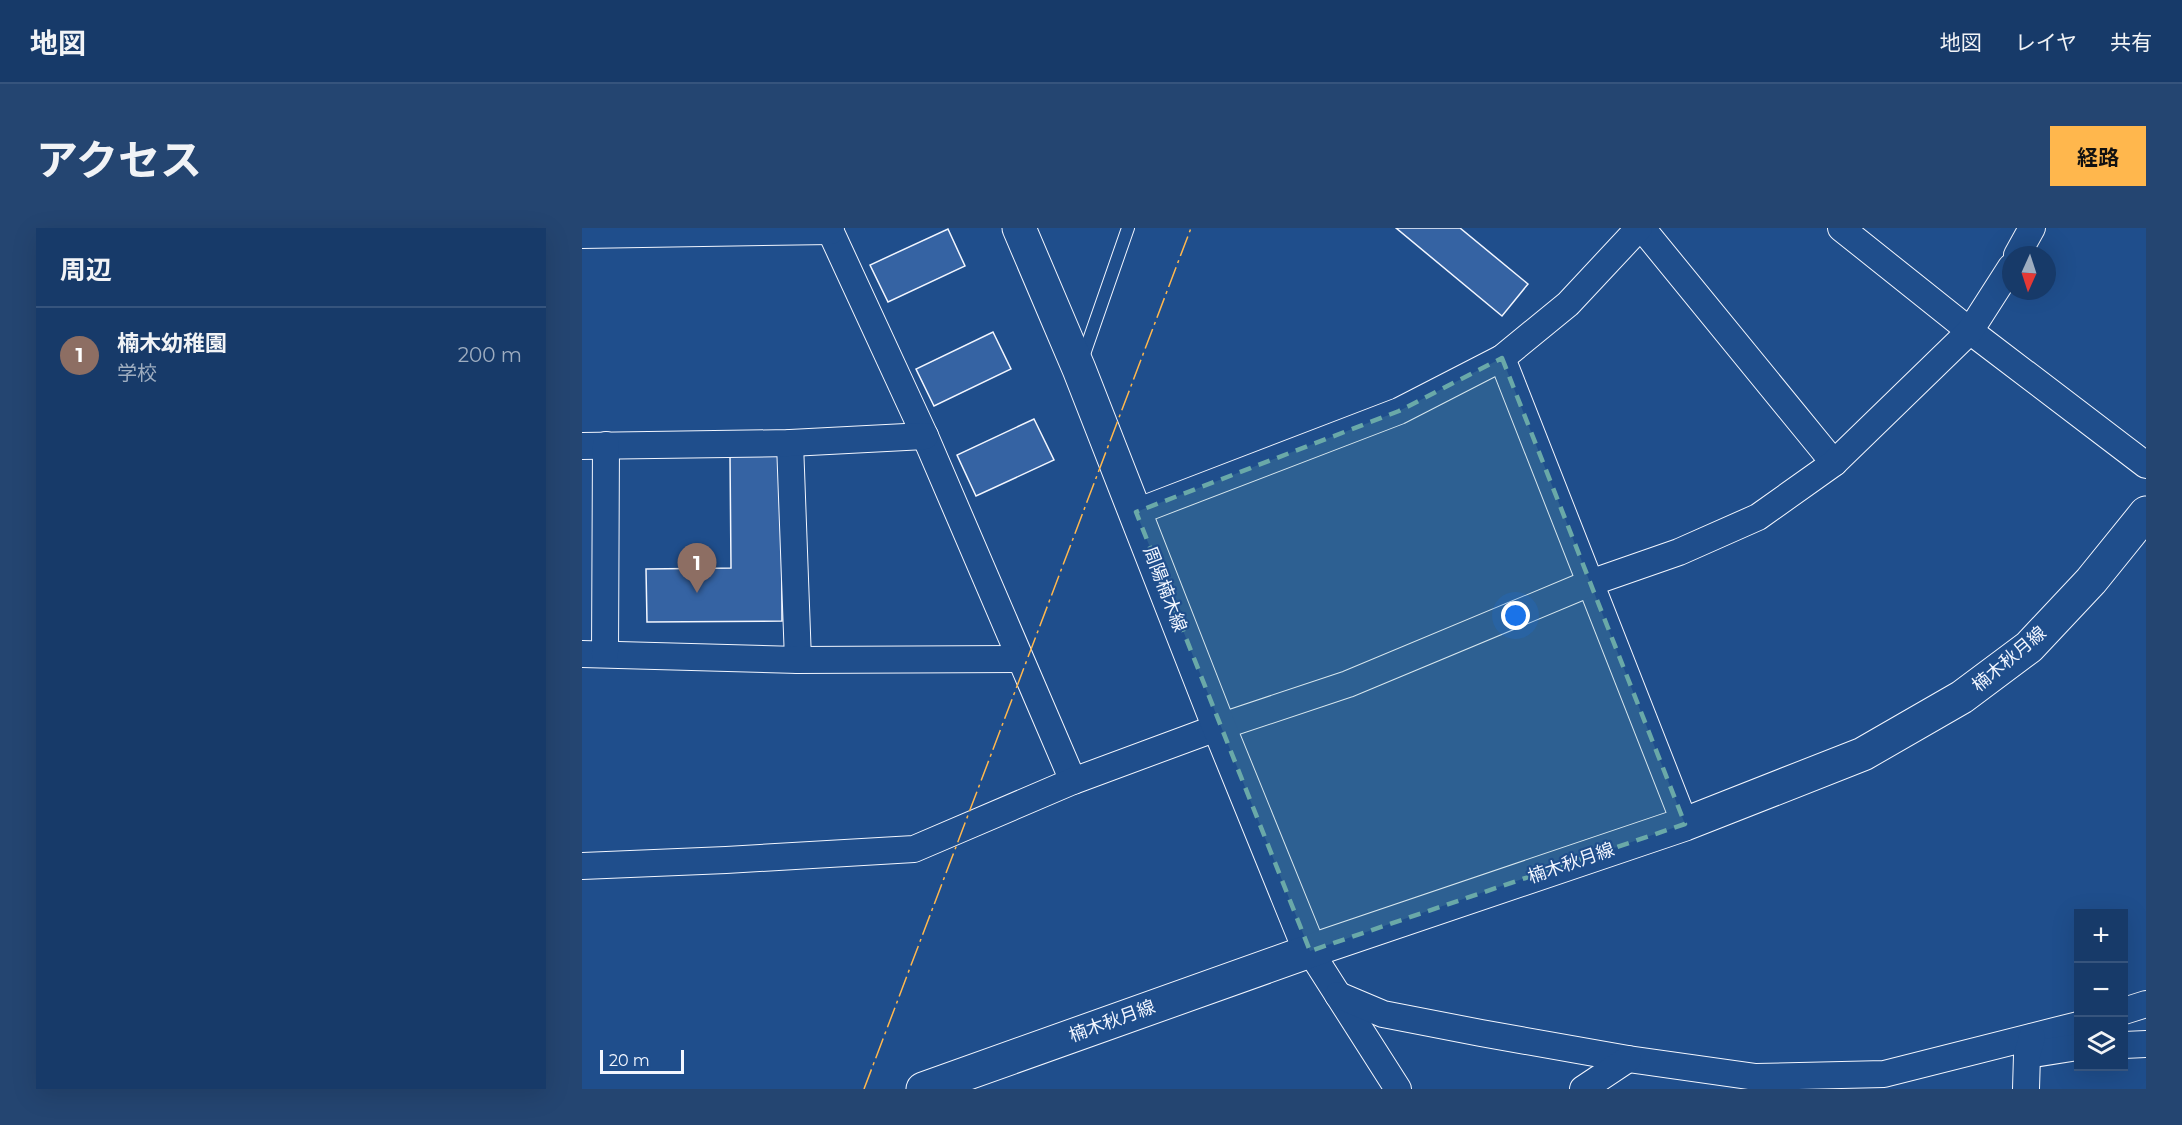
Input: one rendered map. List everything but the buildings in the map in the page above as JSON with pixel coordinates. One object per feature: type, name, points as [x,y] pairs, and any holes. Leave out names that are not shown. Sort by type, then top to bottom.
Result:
[{"type":"street","name":"周陽楠木線","points":[[1020,228],[1079,369],[1219,727],[1310,951]]},
{"type":"street","points":[[1136,512],[1399,411],[1502,358],[1568,304],[1641,228],[1834,463]]},
{"type":"street","points":[[1841,228],[1970,331],[2146,465]]},
{"type":"street","points":[[2023,246],[2032,228]]},
{"type":"street","points":[[582,235],[830,230],[925,436],[1073,781]]},
{"type":"street","points":[[582,866],[738,860],[914,849],[1073,781],[1219,727],[1348,684],[1590,583],[1679,552],[1758,517],[1834,463],[1970,331],[2002,281]]},
{"type":"street","points":[[1502,358],[1685,824]]},
{"type":"street","points":[[925,436],[790,443],[594,445],[594,654],[798,660],[1019,659]]},
{"type":"street","points":[[790,443],[798,660]]},
{"type":"street","name":"楠木秋月線","points":[[923,1089],[1310,951],[1685,824],[1863,754],[1962,697],[2029,647],[2091,581],[2146,513]]},
{"type":"street","points":[[1310,951],[1398,1089]]},
{"type":"street","points":[[1338,995],[1383,1014],[1628,1059],[1756,1077],[1884,1074],[2030,1046],[2074,1047]]},
{"type":"street","points":[[2128,1010],[2146,1004]]},
{"type":"street","points":[[2030,1046],[2074,1027]]},
{"type":"street","points":[[2128,1045],[2146,1044]]},
{"type":"street","points":[[2026,1089],[2030,1046]]},
{"type":"street","points":[[1583,1089],[1628,1059]]},
{"type":"lane","points":[[1079,369],[1128,228]]},
{"type":"highlighted area","points":[[1502,358],[1685,824],[1310,951],[1136,512],[1399,411]]},
{"type":"power","points":[[864,1089],[1191,228]]},
{"type":"place","name":"楠木幼稚園","points":[[697,593]]}]
